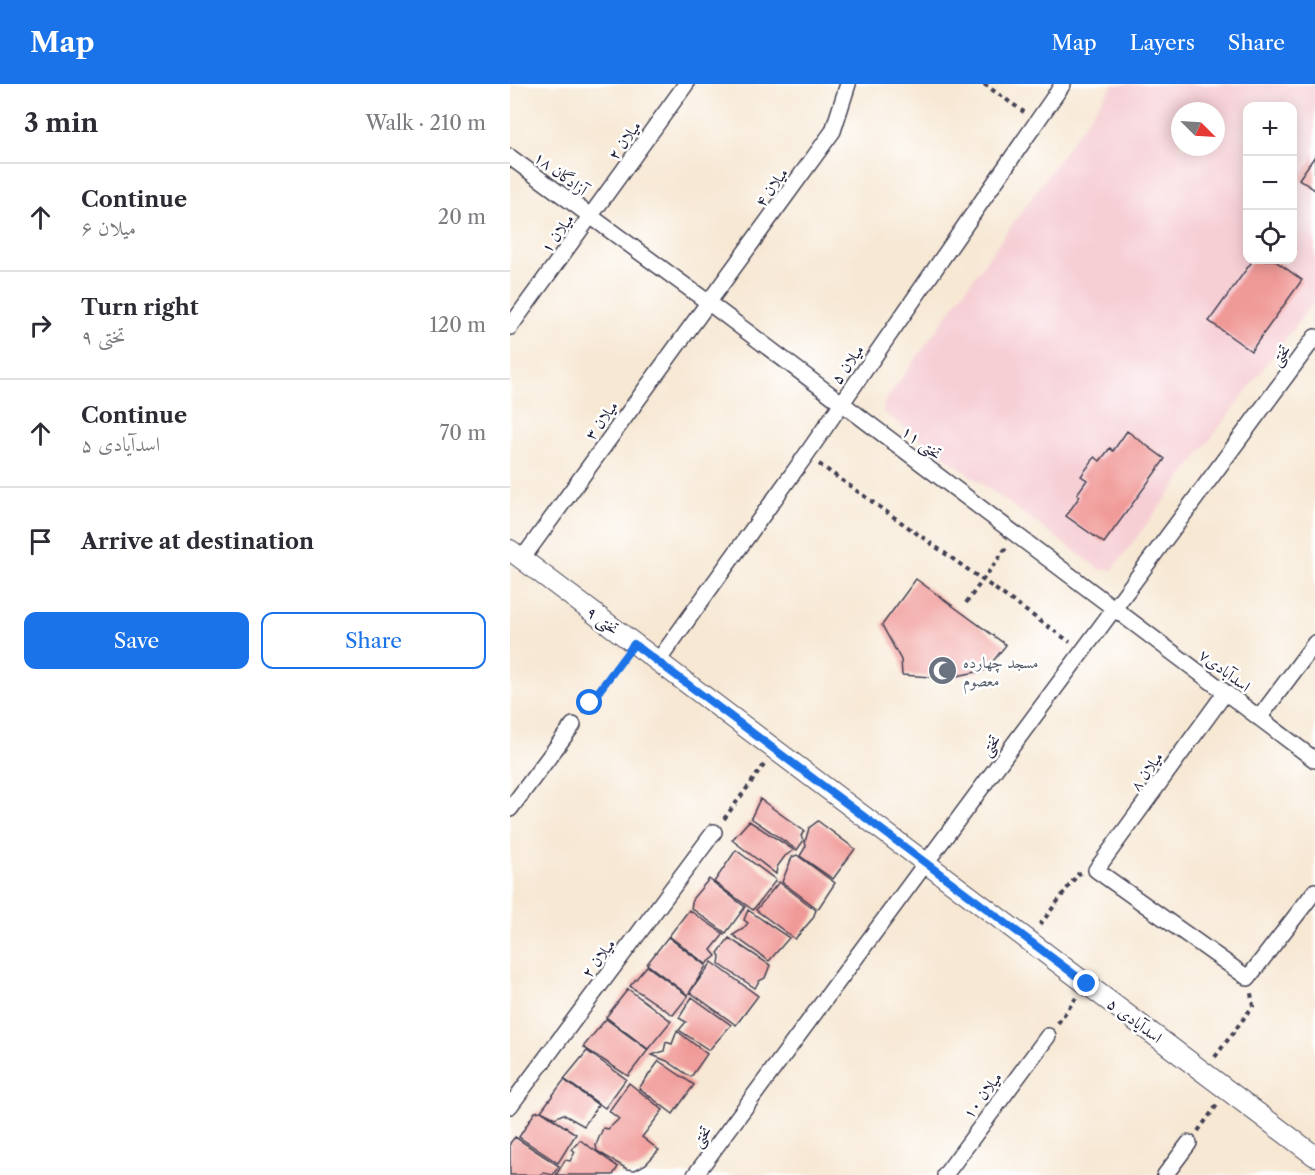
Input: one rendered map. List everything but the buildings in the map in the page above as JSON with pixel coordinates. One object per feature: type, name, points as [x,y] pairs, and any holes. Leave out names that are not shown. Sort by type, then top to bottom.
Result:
[{"type":"street","name":"میلان ۲","points":[[591,218],[686,84]]},
{"type":"street","name":"میلان ۴","points":[[709,303],[833,131],[848,84]]},
{"type":"street","name":"میلان ۵","points":[[658,661],[842,404],[1063,84]]},
{"type":"street","name":"آزادگان ۱۸","points":[[510,157],[709,303]]},
{"type":"street","name":"میلان ۱","points":[[510,327],[591,218]]},
{"type":"street","name":"تختی ۱۱","points":[[709,303],[1113,609]]},
{"type":"street","name":"میلان ۳","points":[[516,555],[709,303]]},
{"type":"street","name":"تختی","points":[[695,1175],[1315,337]]},
{"type":"street","name":"تختی ۹","points":[[516,555],[926,863]]},
{"type":"street","name":"اسدآبادی۷","points":[[1113,609],[1315,760]]},
{"type":"street","points":[[1259,718],[1315,643]]},
{"type":"street","name":"میلان ۸","points":[[1096,870],[1225,693]]},
{"type":"street","points":[[510,809],[573,725]]},
{"type":"street","name":"میلان ۲","points":[[510,1106],[714,832]]},
{"type":"street","name":"اسدآیادی ۵","points":[[926,863],[1315,1156]]},
{"type":"street","points":[[1096,870],[1248,978],[1315,891]]},
{"type":"street","name":"میلان ۱۰","points":[[945,1175],[1048,1036]]},
{"type":"street","points":[[1166,1175],[1189,1143]]},
{"type":"path","points":[[984,84],[1037,121]]},
{"type":"path","points":[[806,455],[1082,651]]},
{"type":"path","points":[[966,603],[1015,536]]},
{"type":"path","points":[[573,725],[634,644]]},
{"type":"path","points":[[714,832],[775,750]]},
{"type":"path","points":[[1028,940],[1078,874],[1096,870]]},
{"type":"path","points":[[1204,1073],[1253,1006],[1248,978]]},
{"type":"path","points":[[1048,1036],[1087,984]]},
{"type":"path","points":[[1189,1143],[1228,1090]]},
{"type":"shaded area","points":[[1113,84],[1315,84],[1315,300],[1113,569],[1101,570],[883,412],[884,403]]},
{"type":"place","name":"مسجد چهارده معصوم","points":[[942,671]]},
{"type":"route","points":[[590,703],[634,644],[1087,984]]}]
